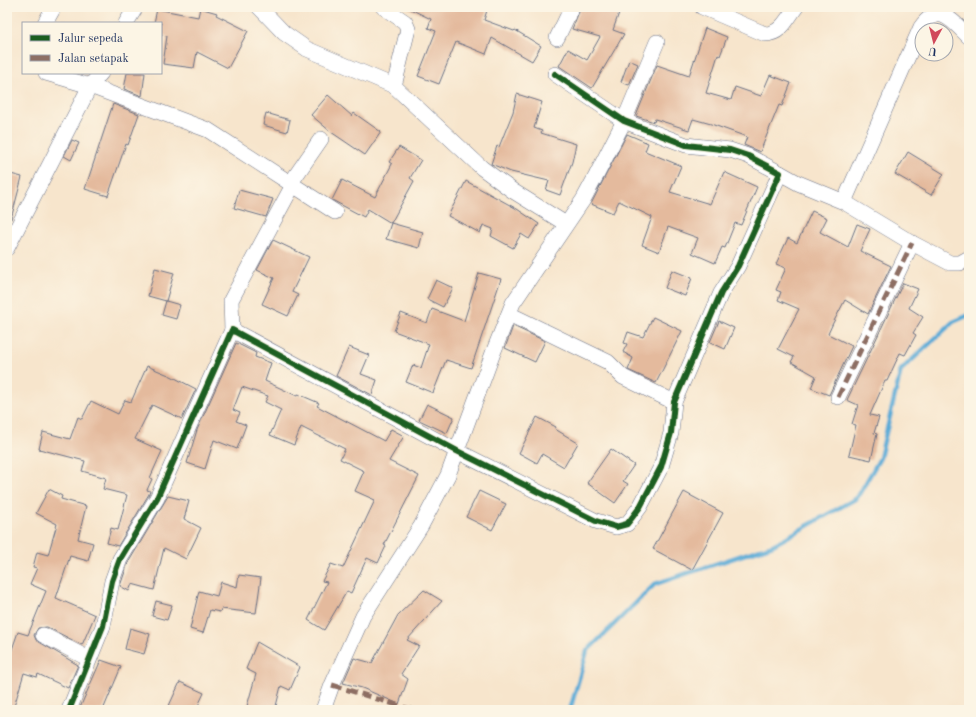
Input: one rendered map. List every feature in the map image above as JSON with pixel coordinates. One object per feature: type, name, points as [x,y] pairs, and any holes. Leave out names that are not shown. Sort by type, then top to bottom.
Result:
[{"type":"street","points":[[46,22],[54,7]]},
{"type":"street","points":[[127,22],[136,7]]},
{"type":"street","points":[[258,7],[284,33],[307,49],[394,86],[482,168],[513,191],[566,224]]},
{"type":"street","points":[[383,7],[405,22],[408,29],[394,86]]},
{"type":"street","points":[[557,38],[572,7]]},
{"type":"street","points":[[702,7],[756,31],[773,34],[780,29],[796,7]]},
{"type":"street","points":[[844,202],[921,27],[927,20],[930,11],[947,17],[969,37]]},
{"type":"street","points":[[323,710],[332,685],[363,616],[421,526],[448,475],[492,353],[513,303],[582,200],[624,121],[657,42]]},
{"type":"street","points":[[49,74],[90,86],[208,130],[335,212]]},
{"type":"street","points":[[7,248],[90,86],[99,74]]},
{"type":"street","points":[[555,74],[624,121],[686,145],[730,150],[748,156],[798,183],[844,202],[912,243],[950,263],[960,262],[969,258]]},
{"type":"street","points":[[69,710],[103,626],[112,581],[120,559],[157,498],[232,330],[231,300],[291,185],[321,139]]},
{"type":"street","points":[[232,330],[457,451],[596,520],[616,528],[627,524],[640,507],[661,467],[671,433],[674,402],[721,293],[738,266],[780,172]]},
{"type":"street","points":[[838,397],[912,243]]},
{"type":"street","points":[[509,314],[608,362],[623,377],[674,402]]},
{"type":"street","points":[[43,635],[89,660]]},
{"type":"building","points":[[406,7],[488,7],[484,20],[514,31],[515,30],[541,46],[532,61],[492,38],[486,54],[456,42],[439,84],[418,76],[436,31],[428,28],[431,19]]},
{"type":"building","points":[[581,7],[596,11],[598,7],[621,7],[613,30],[624,34],[592,88],[559,66],[568,49],[587,60],[600,37],[572,29]]},
{"type":"building","points":[[200,8],[217,13],[216,15],[248,31],[228,68],[197,52],[194,68],[163,64],[167,36],[162,35],[162,22],[154,22],[157,9],[198,17]]},
{"type":"building","points":[[705,28],[727,37],[720,56],[718,55],[706,93],[731,100],[735,87],[761,96],[770,75],[791,83],[782,106],[779,105],[760,152],[744,145],[747,137],[711,124],[693,119],[689,130],[655,119],[654,122],[636,116],[657,65],[689,76]]},
{"type":"building","points":[[629,60],[638,64],[629,85],[621,82]]},
{"type":"building","points":[[127,74],[145,74],[142,96],[124,89]]},
{"type":"building","points":[[517,94],[542,102],[534,128],[542,131],[541,133],[576,144],[572,162],[560,195],[546,190],[549,181],[511,172],[491,164],[497,146],[499,147],[513,112]]},
{"type":"building","points":[[328,95],[352,116],[354,113],[381,132],[365,155],[331,132],[311,115]]},
{"type":"building","points":[[113,104],[139,114],[128,145],[126,144],[108,196],[85,189]]},
{"type":"building","points":[[266,113],[290,120],[287,132],[263,125]]},
{"type":"building","points":[[627,134],[648,143],[645,151],[681,166],[670,192],[710,204],[724,172],[757,187],[741,225],[735,223],[725,248],[722,247],[715,263],[692,253],[698,238],[668,227],[659,252],[642,245],[652,217],[619,201],[613,213],[591,204]]},
{"type":"building","points":[[72,140],[79,143],[71,160],[64,156]]},
{"type":"building","points":[[399,147],[421,160],[410,178],[414,181],[391,223],[368,209],[364,217],[332,200],[342,180],[375,197],[392,164],[389,162]]},
{"type":"building","points":[[908,152],[944,174],[931,195],[895,174]]},
{"type":"building","points":[[7,173],[22,177],[11,219],[7,218]]},
{"type":"building","points":[[466,181],[517,209],[539,224],[529,239],[521,234],[513,248],[491,236],[493,229],[483,225],[480,233],[448,216]]},
{"type":"building","points":[[239,190],[273,199],[266,217],[234,208]]},
{"type":"building","points":[[812,211],[827,218],[820,232],[848,247],[857,224],[870,229],[860,251],[891,266],[868,314],[845,300],[833,323],[828,334],[852,346],[829,395],[811,388],[816,376],[791,362],[794,357],[778,349],[799,309],[778,300],[781,292],[776,290],[786,268],[776,264],[788,238],[797,243]]},
{"type":"building","points":[[391,223],[423,232],[419,248],[386,239]]},
{"type":"building","points":[[273,240],[309,257],[292,292],[298,295],[288,316],[262,304],[274,278],[257,270]]},
{"type":"building","points":[[155,268],[174,273],[166,301],[148,296]]},
{"type":"building","points":[[672,270],[692,278],[685,296],[665,288]]},
{"type":"building","points":[[479,273],[501,279],[471,368],[446,360],[433,393],[406,382],[413,365],[421,368],[429,344],[394,331],[401,313],[427,323],[432,309],[464,321]]},
{"type":"building","points":[[436,280],[453,288],[443,307],[427,299]]},
{"type":"building","points":[[903,283],[918,289],[909,308],[923,317],[913,333],[916,335],[905,355],[900,353],[887,381],[885,381],[870,415],[879,417],[874,433],[877,434],[871,460],[849,455],[856,425],[852,424],[858,405],[847,400]]},
{"type":"building","points":[[166,301],[180,305],[176,319],[162,315]]},
{"type":"building","points":[[653,317],[682,331],[656,383],[628,370],[633,358],[623,352],[627,344],[624,343],[628,332],[643,337]]},
{"type":"building","points":[[719,321],[734,328],[725,349],[710,342]]},
{"type":"building","points":[[513,326],[545,341],[535,362],[505,348]]},
{"type":"building","points":[[236,343],[256,353],[255,357],[271,363],[265,381],[297,396],[298,394],[319,403],[317,406],[384,441],[391,429],[404,436],[389,461],[419,476],[384,545],[386,546],[378,563],[367,558],[351,593],[347,591],[324,630],[308,620],[327,582],[322,581],[331,564],[343,568],[375,500],[355,491],[364,471],[340,459],[345,449],[301,427],[294,445],[270,435],[281,410],[265,402],[268,396],[242,387],[233,410],[240,413],[236,421],[246,425],[237,449],[214,440],[205,469],[187,463],[197,430]]},
{"type":"building","points":[[349,347],[369,355],[361,374],[377,380],[372,395],[336,376]]},
{"type":"building","points":[[147,366],[196,389],[182,419],[152,405],[135,439],[162,451],[150,478],[152,479],[147,490],[150,491],[149,494],[118,546],[107,543],[111,528],[118,530],[127,495],[103,489],[106,478],[82,471],[85,461],[39,449],[43,432],[70,439],[78,417],[82,419],[91,401],[118,414],[125,400],[131,402]]},
{"type":"building","points":[[427,404],[454,417],[447,433],[419,420]]},
{"type":"building","points":[[537,417],[556,427],[555,429],[578,443],[564,467],[542,454],[537,463],[519,453]]},
{"type":"building","points":[[611,449],[634,465],[623,481],[628,484],[615,503],[587,483]]},
{"type":"building","points":[[49,489],[62,496],[61,499],[86,506],[78,539],[93,543],[88,561],[70,556],[56,598],[95,615],[82,645],[47,627],[38,628],[34,635],[36,640],[78,665],[68,688],[38,674],[37,677],[24,673],[13,710],[7,710],[7,664],[18,632],[28,635],[46,591],[30,584],[37,568],[33,567],[37,552],[48,555],[57,524],[36,513]]},
{"type":"building","points":[[479,491],[506,504],[492,530],[466,517]]},
{"type":"building","points":[[684,492],[723,513],[692,570],[653,549]]},
{"type":"building","points":[[168,496],[189,501],[184,519],[201,528],[186,559],[164,548],[154,590],[132,584],[129,591],[120,586],[128,563]]},
{"type":"building","points":[[239,575],[261,578],[256,613],[221,609],[220,612],[210,610],[203,633],[190,629],[199,591],[217,596],[221,582],[237,587]]},
{"type":"building","points":[[424,590],[442,601],[407,640],[419,646],[401,674],[408,679],[399,704],[362,688],[343,683],[354,658],[372,663],[398,615]]},
{"type":"building","points":[[156,601],[172,605],[167,620],[152,616]]},
{"type":"building","points":[[130,628],[150,634],[144,654],[125,649]]},
{"type":"building","points":[[257,642],[300,667],[290,690],[281,686],[275,710],[246,710],[256,674],[246,669]]},
{"type":"building","points":[[101,660],[121,667],[103,710],[79,710]]},
{"type":"building","points":[[180,682],[204,693],[196,710],[167,710]]},
{"type":"waterway","points":[[570,710],[587,651],[655,584],[773,545],[857,498],[880,458],[901,370],[953,322],[969,315]]},
{"type":"marked path","points":[[838,397],[912,243]]},
{"type":"marked path","points":[[332,685],[413,710]]},
{"type":"cycle path","points":[[69,710],[103,626],[112,581],[120,559],[157,498],[232,330],[457,451],[596,521],[616,527],[627,524],[631,519],[640,507],[661,467],[671,433],[674,402],[721,293],[738,266],[780,173],[748,156],[730,150],[686,145],[624,121],[555,74]]}]
